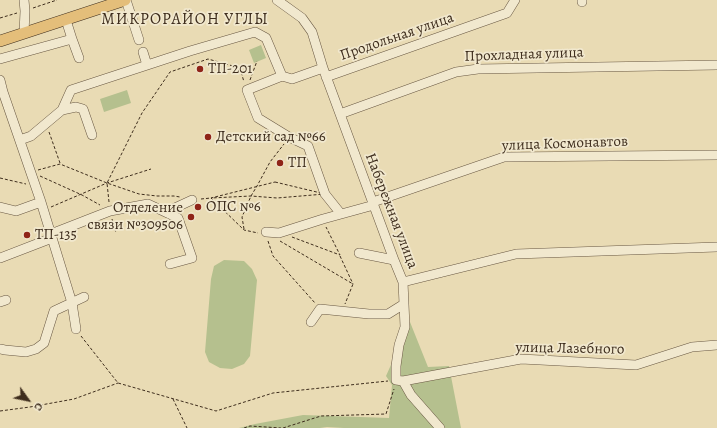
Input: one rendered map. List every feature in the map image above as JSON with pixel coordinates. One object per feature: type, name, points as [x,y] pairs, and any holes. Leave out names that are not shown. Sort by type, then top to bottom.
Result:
[{"type":"main road","points":[[0,41],[66,20],[112,2],[126,0]]},
{"type":"street","points":[[24,0],[24,33]]},
{"type":"street","points":[[126,0],[139,40]]},
{"type":"street","name":"Набережная улица","points":[[277,0],[302,18],[312,32],[340,114],[403,282],[516,254],[717,247]]},
{"type":"street","name":"Продольная улица","points":[[282,76],[292,79],[325,72],[507,13],[515,0]]},
{"type":"street","points":[[66,20],[79,58]]},
{"type":"street","points":[[20,140],[32,136],[62,110],[71,90],[255,32],[266,38],[282,76],[247,90],[252,109],[258,118],[289,137],[308,146],[325,194],[341,214]]},
{"type":"street","points":[[0,59],[72,39]]},
{"type":"street","points":[[143,52],[147,65]]},
{"type":"street","name":"Прохладная улица","points":[[340,114],[456,72],[478,69],[717,66]]},
{"type":"street","points":[[0,80],[2,92],[20,140],[52,236],[72,302],[76,329]]},
{"type":"street","points":[[62,110],[76,107],[83,109],[92,135]]},
{"type":"street","name":"улица Космонавтов","points":[[266,232],[279,233],[341,214],[504,157],[717,156]]},
{"type":"street","points":[[166,212],[192,200]]},
{"type":"street","points":[[0,258],[110,211],[148,204],[178,218],[192,258],[170,264]]},
{"type":"street","points":[[0,207],[16,211],[42,206]]},
{"type":"street","points":[[359,253],[394,260]]},
{"type":"street","points":[[403,282],[405,327],[399,345],[396,366],[399,380],[440,428]]},
{"type":"street","points":[[0,349],[26,352],[36,349],[44,342],[54,311],[84,297]]},
{"type":"street","points":[[311,322],[320,310],[328,309],[388,314],[404,304]]},
{"type":"street","name":"улица Лазебного","points":[[399,380],[521,359],[636,365],[692,347],[717,345]]},
{"type":"path","points":[[116,234],[110,211],[107,183],[142,113],[170,72],[208,59],[240,68],[247,90]]},
{"type":"path","points":[[247,90],[257,61]]},
{"type":"path","points":[[47,124],[60,164]]},
{"type":"path","points":[[244,230],[242,217],[251,196],[270,162],[289,137]]},
{"type":"path","points":[[31,172],[60,164],[139,194],[174,196],[192,200],[251,196],[277,198],[325,194]]},
{"type":"path","points":[[42,206],[82,195],[107,183],[152,169]]},
{"type":"path","points":[[31,172],[82,195],[110,211]]},
{"type":"path","points":[[0,178],[35,185]]},
{"type":"path","points":[[212,198],[275,182],[325,194]]},
{"type":"path","points":[[212,198],[244,230],[259,234],[266,232],[273,256],[320,310]]},
{"type":"path","points":[[322,219],[353,284],[342,311]]},
{"type":"path","points":[[293,238],[340,255]]},
{"type":"path","points":[[279,240],[353,284]]},
{"type":"path","points":[[76,329],[118,383]]},
{"type":"path","points":[[0,411],[74,399],[118,383],[216,411],[273,393],[399,380],[386,414],[321,416],[282,428],[250,426],[244,428]]},
{"type":"path","points":[[173,398],[187,428]]},
{"type":"green space","points":[[261,45],[266,58],[254,63],[249,50]]},
{"type":"green space","points":[[127,90],[131,103],[104,112],[100,99]]},
{"type":"green space","points":[[224,260],[244,261],[252,269],[257,280],[250,356],[244,364],[232,369],[220,368],[209,362],[205,352],[211,279],[214,266]]},
{"type":"green space","points":[[410,322],[428,367],[449,366],[461,428],[239,428],[303,415],[389,418],[392,385],[386,376]]},
{"type":"place","name":"ТП-201","points":[[200,69]]},
{"type":"place","name":"Детский сад №66","points":[[208,137]]},
{"type":"place","name":"ТП","points":[[280,163]]},
{"type":"place","name":"ОПС №6","points":[[198,207]]},
{"type":"place","name":"Отделение связи №309506","points":[[191,217]]},
{"type":"place","name":"ТП-135","points":[[27,235]]},
{"type":"district","name":"МИКРОРАЙОН УГЛЫ","points":[[185,20]]}]
